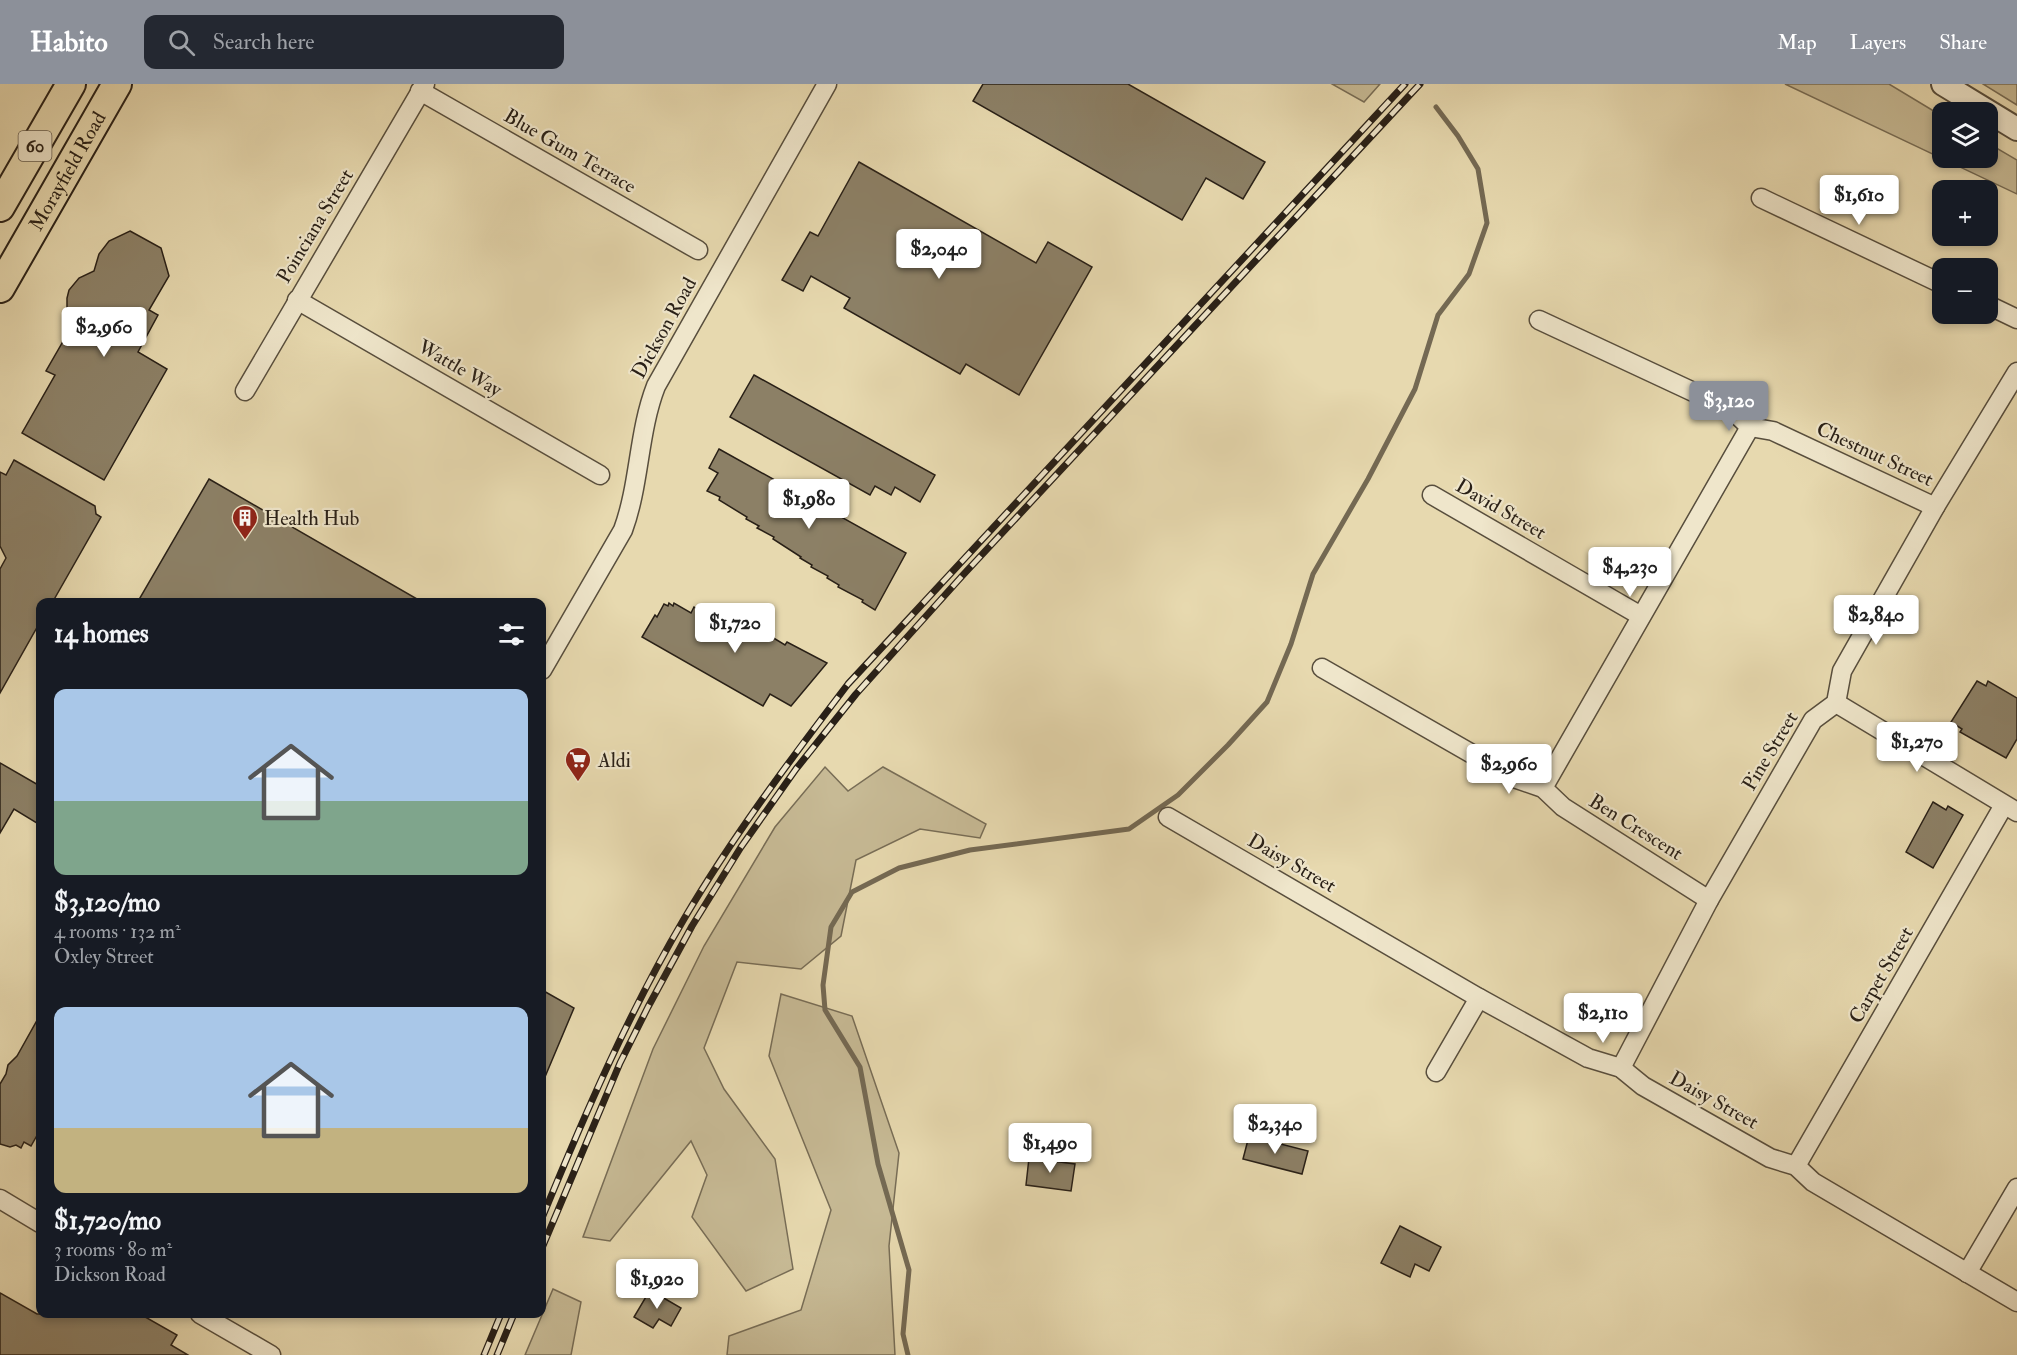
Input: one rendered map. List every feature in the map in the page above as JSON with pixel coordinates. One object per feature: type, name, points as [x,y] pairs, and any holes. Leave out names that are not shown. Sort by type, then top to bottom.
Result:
[{"type":"main road","name":"Morayfield Road","points":[[0,207],[71,84]]},
{"type":"main road","name":"Morayfield Road","points":[[0,288],[117,84]]},
{"type":"street","name":"Dickson Road","points":[[546,663],[623,530],[630,510],[648,405],[656,386],[827,84]]},
{"type":"street","points":[[1943,84],[2017,129]]},
{"type":"street","name":"Blue Gum Terrace","points":[[423,88],[698,250]]},
{"type":"street","name":"Poinciana Street","points":[[245,391],[423,88]]},
{"type":"street","points":[[1761,198],[1932,279]]},
{"type":"street","name":"Wattle Way","points":[[297,300],[600,474]]},
{"type":"street","points":[[1998,310],[2017,319]]},
{"type":"street","name":"Chestnut Street","points":[[1539,320],[1732,410],[1750,427],[1773,431],[1935,507]]},
{"type":"street","points":[[2011,809],[1836,703],[1842,671],[1935,507],[2017,372]]},
{"type":"street","points":[[1543,788],[1750,427]]},
{"type":"street","name":"David Street","points":[[1432,495],[1641,616]]},
{"type":"street","name":"Ben Crescent","points":[[1322,668],[1514,778],[1543,788],[1563,807],[1709,900]]},
{"type":"street","name":"Pine Street","points":[[1621,1068],[1709,900],[1813,720],[1836,703]]},
{"type":"street","name":"Carpet Street","points":[[1796,1166],[2011,809]]},
{"type":"street","name":"Daisy Street","points":[[1168,817],[1588,1059],[1621,1068],[1643,1086],[1752,1148],[1770,1158],[1796,1166],[1813,1182],[2017,1302]]},
{"type":"street","points":[[1436,1072],[1479,998]]},
{"type":"street","points":[[1967,1273],[2017,1188]]},
{"type":"street","points":[[0,1199],[36,1221]]},
{"type":"street","points":[[207,1318],[271,1355]]},
{"type":"shaded area","points":[[1332,84],[1380,84],[1364,102]]},
{"type":"shaded area","points":[[1785,84],[1889,84],[1932,110],[1932,154]]},
{"type":"shaded area","points":[[1983,84],[2017,84],[2017,105]]},
{"type":"shaded area","points":[[1998,149],[2017,160],[2017,194],[1998,185],[1998,180],[1987,180],[1962,168],[1998,168]]},
{"type":"shaded area","points":[[825,767],[848,791],[883,767],[986,824],[980,838],[920,829],[856,860],[841,936],[801,969],[737,962],[704,1048],[724,1089],[775,1159],[793,1269],[746,1291],[692,1217],[707,1175],[691,1141],[610,1241],[583,1237],[653,1049],[704,946],[775,827]]},
{"type":"shaded area","points":[[781,994],[852,1016],[899,1153],[889,1246],[895,1355],[727,1355],[729,1336],[801,1310],[831,1210],[769,1056]]},
{"type":"shaded area","points":[[553,1289],[581,1302],[571,1355],[525,1355],[541,1318],[546,1318],[546,1306]]},
{"type":"building","points":[[983,84],[1128,84],[1265,162],[1243,199],[1206,178],[1182,220],[973,101]]},
{"type":"building","points":[[859,162],[1036,263],[1048,242],[1092,267],[1019,395],[966,364],[960,374],[844,308],[850,298],[811,276],[803,291],[782,280],[810,232],[818,236]]},
{"type":"building","points":[[130,231],[161,248],[169,276],[149,310],[158,315],[138,352],[167,369],[104,480],[22,433],[55,375],[46,371],[77,317],[67,311],[69,290],[79,278],[94,271],[99,254],[109,241]]},
{"type":"building","points":[[754,375],[935,475],[920,502],[895,487],[891,495],[875,486],[870,495],[730,417]]},
{"type":"building","points":[[719,449],[906,553],[875,610],[862,602],[863,600],[838,587],[839,585],[827,578],[828,576],[811,567],[812,565],[773,539],[774,537],[757,528],[759,526],[746,519],[747,517],[719,500],[720,497],[707,491],[718,473],[709,468]]},
{"type":"building","points":[[14,460],[95,506],[96,514],[101,517],[55,598],[36,598],[36,629],[0,693],[0,569],[6,558],[0,546],[0,472],[6,475]]},
{"type":"building","name":"Health Hub","points":[[209,479],[415,598],[140,598]]},
{"type":"building","points":[[669,603],[673,606],[674,603],[691,613],[694,607],[708,615],[710,612],[734,626],[736,622],[760,635],[762,631],[785,645],[787,642],[827,663],[791,706],[770,694],[763,706],[642,637],[655,615],[657,617],[664,604],[668,606]]},
{"type":"building","points":[[1977,681],[1986,686],[1988,681],[2017,698],[2017,739],[2006,758],[1960,732],[1962,729],[1951,722]]},
{"type":"building","points":[[0,763],[36,784],[36,823],[14,809],[0,833]]},
{"type":"building","points":[[1933,802],[1946,810],[1948,806],[1963,815],[1933,868],[1906,852]]},
{"type":"building","points":[[546,992],[574,1008],[546,1074]]},
{"type":"building","points":[[36,1022],[36,1137],[31,1146],[24,1142],[21,1148],[16,1145],[10,1147],[0,1144],[0,1084],[8,1065],[17,1056]]},
{"type":"building","points":[[1249,1136],[1308,1151],[1302,1174],[1243,1159]]},
{"type":"building","points":[[1029,1158],[1075,1164],[1071,1191],[1026,1185]]},
{"type":"building","points":[[1400,1226],[1441,1247],[1429,1271],[1415,1264],[1410,1277],[1381,1263]]},
{"type":"building","points":[[650,1290],[681,1308],[671,1326],[659,1319],[653,1328],[634,1317]]},
{"type":"building","points":[[0,1293],[36,1313],[36,1318],[147,1318],[177,1335],[171,1345],[188,1355],[0,1355]]},
{"type":"waterway","points":[[908,1355],[903,1334],[909,1270],[878,1164],[860,1067],[825,1010],[823,985],[831,927],[852,892],[899,868],[970,850],[1129,829],[1178,795],[1267,702],[1291,644],[1313,574],[1368,479],[1415,389],[1438,315],[1469,274],[1487,223],[1478,169],[1458,136],[1436,107]]},
{"type":"railway","points":[[546,1208],[608,1066],[644,991],[684,919],[742,828],[848,684],[1405,84]]},
{"type":"railway","points":[[546,1239],[620,1063],[648,1007],[692,926],[741,847],[796,769],[856,694],[963,575],[1420,84]]},
{"type":"railway","points":[[484,1355],[499,1318]]},
{"type":"railway","points":[[497,1355],[512,1318]]},
{"type":"place","name":"Health Hub","points":[[245,541]]},
{"type":"place","name":"Aldi","points":[[578,783]]}]
